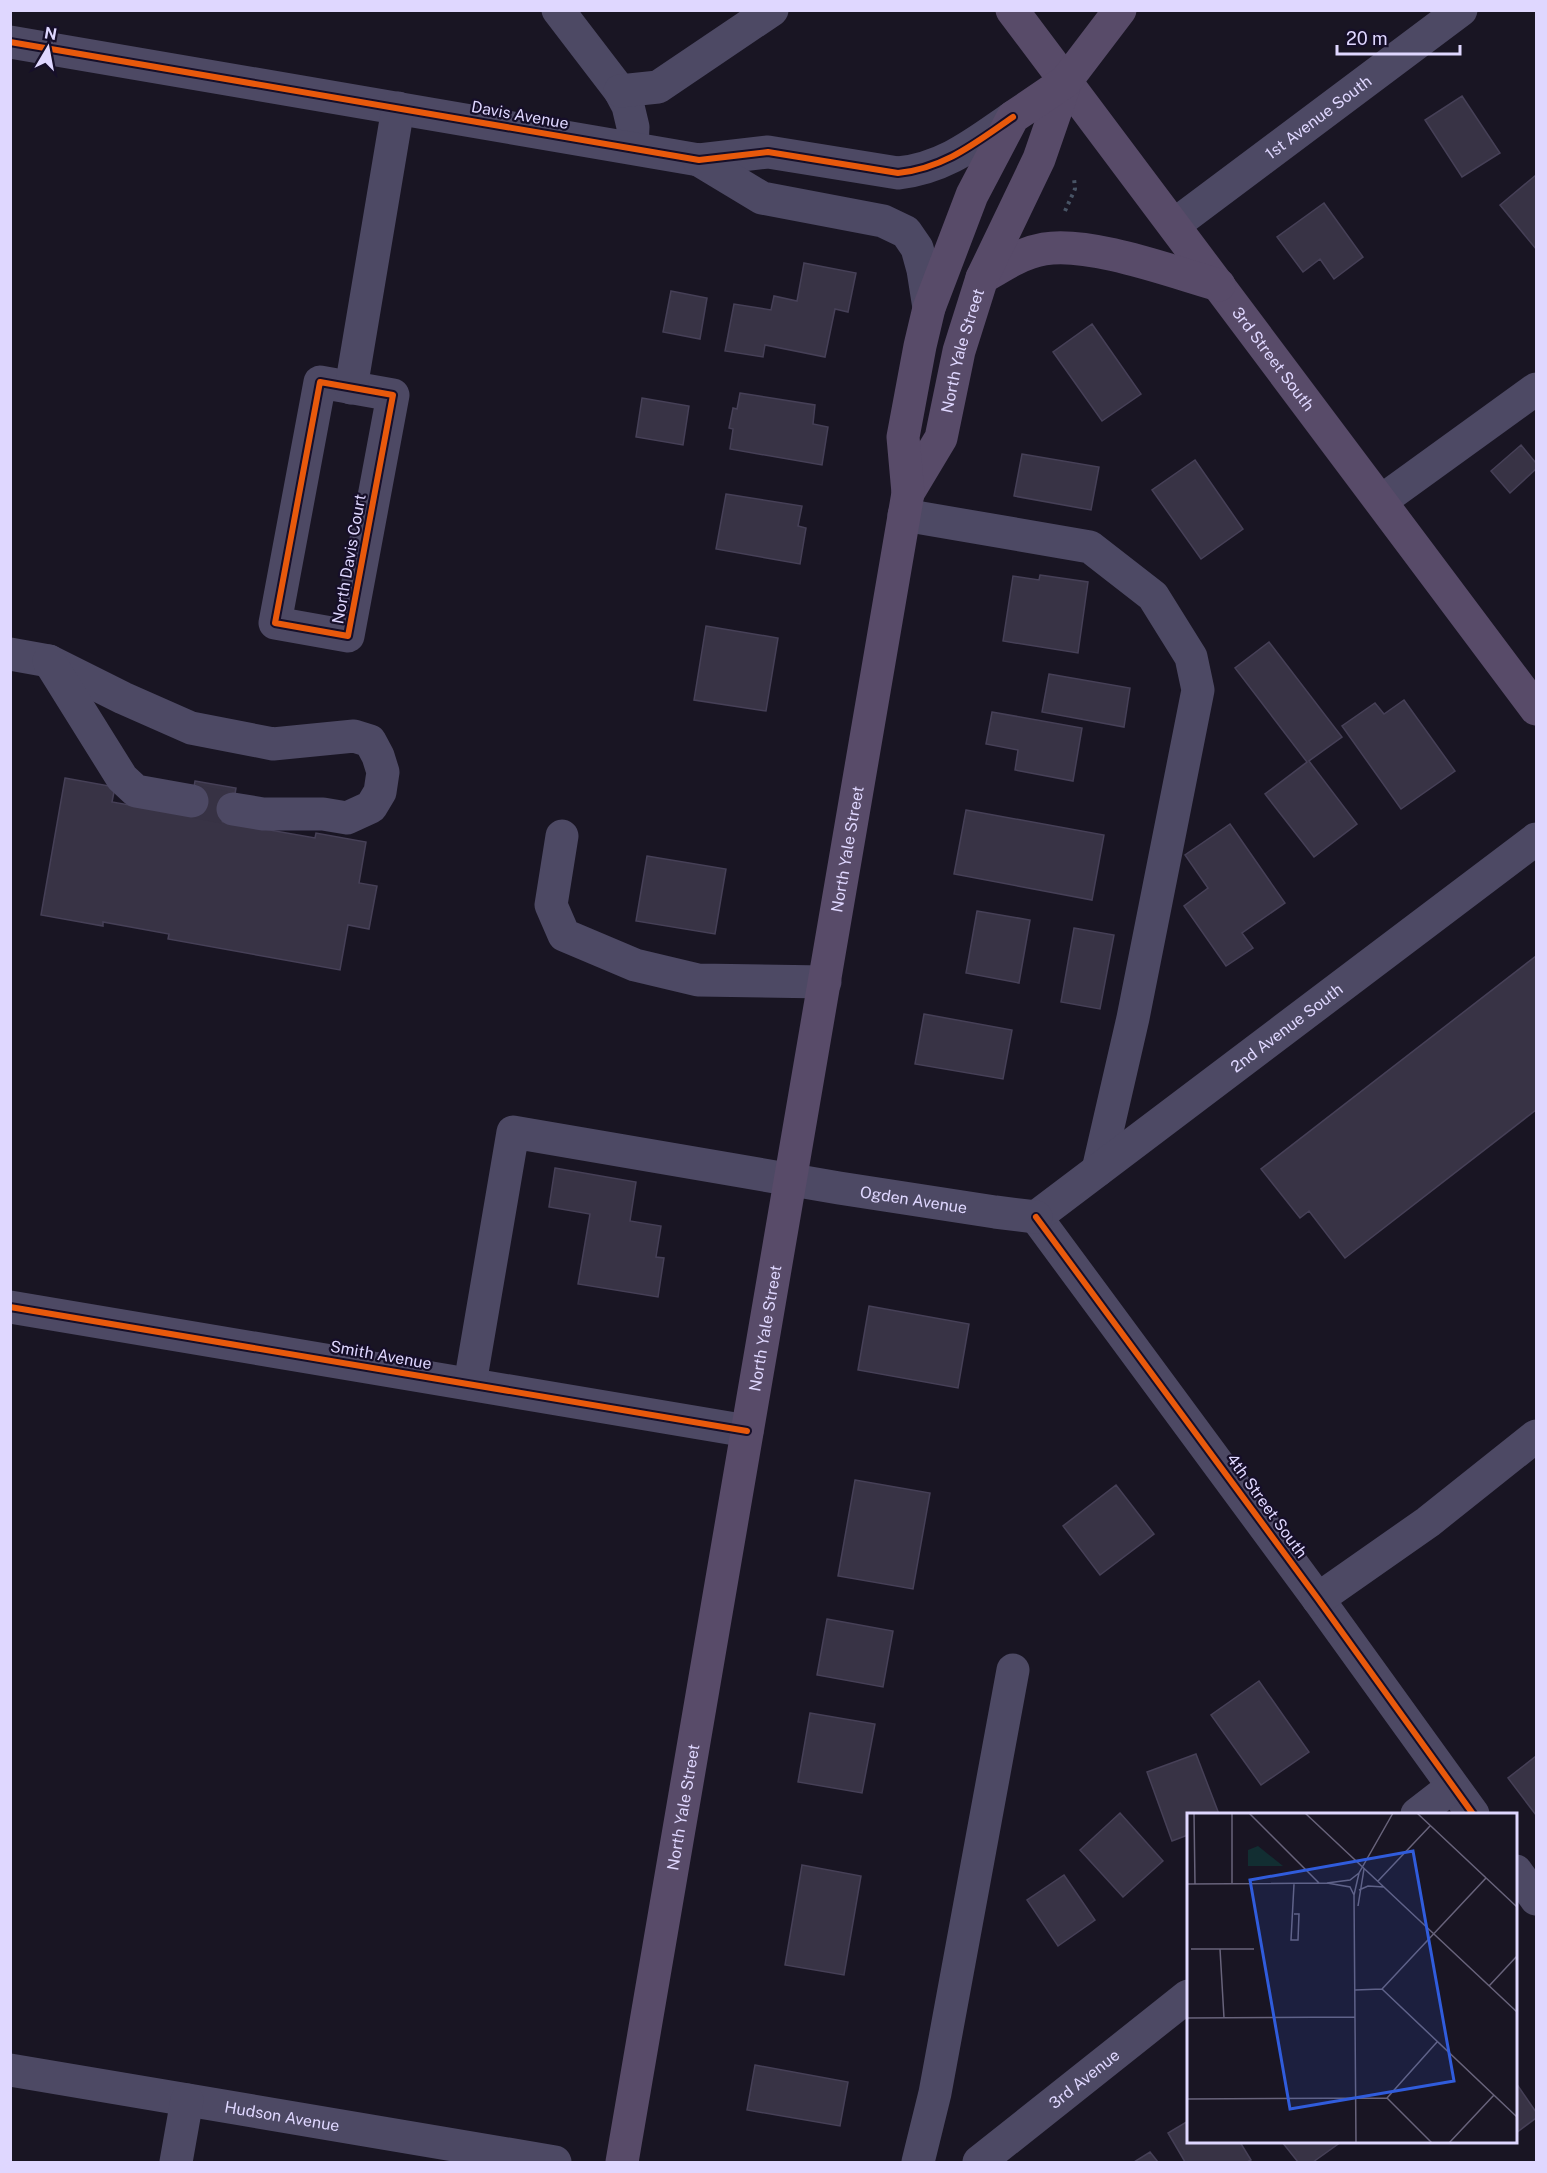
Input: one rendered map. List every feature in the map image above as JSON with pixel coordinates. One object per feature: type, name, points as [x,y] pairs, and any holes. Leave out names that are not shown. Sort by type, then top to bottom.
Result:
[{"type":"main road","name":"3rd Street South","points":[[1012,10],[1536,709]]},
{"type":"main road","points":[[1013,117],[1066,81],[1120,10]]},
{"type":"main road","name":"North Yale Street","points":[[906,504],[941,438],[958,351],[982,278],[1039,159],[1066,81]]},
{"type":"main road","name":"North Yale Street","points":[[622,2163],[906,504],[903,437],[929,308],[972,195],[1013,117]]},
{"type":"main road","points":[[982,278],[1013,259],[1044,249],[1076,248],[1220,285]]},
{"type":"street","points":[[558,10],[620,91],[628,106],[633,127],[632,147]]},
{"type":"street","points":[[620,91],[657,87],[772,10]]},
{"type":"street","name":"1st Avenue South","points":[[1174,225],[1461,10]]},
{"type":"street","name":"Davis Avenue","points":[[10,42],[699,160],[768,153],[898,173],[920,171],[952,159],[1013,117]]},
{"type":"street","points":[[351,388],[399,108]]},
{"type":"street","name":"Davis Avenue","points":[[699,160],[762,198],[883,221],[906,232],[917,248],[924,270],[929,308]]},
{"type":"street","name":"North Davis Court","points":[[320,382],[351,388],[393,395],[348,636],[275,623],[320,382]]},
{"type":"street","points":[[1381,501],[1536,389]]},
{"type":"street","points":[[906,504],[1090,547],[1153,596],[1191,657],[1197,690],[1133,1018],[1098,1170]]},
{"type":"street","points":[[10,654],[49,661],[123,698],[191,728],[273,744],[354,736],[370,741],[383,772],[380,792],[371,807],[347,818],[323,814],[263,814],[233,808]]},
{"type":"street","points":[[49,661],[122,778],[136,791],[192,801]]},
{"type":"street","points":[[562,836],[551,905],[564,935],[635,965],[698,980],[825,981]]},
{"type":"street","name":"2nd Avenue South","points":[[1036,1217],[1536,839]]},
{"type":"street","name":"Ogden Avenue","points":[[470,1384],[513,1132],[791,1180],[1036,1217]]},
{"type":"street","name":"4th Street South","points":[[1036,1217],[1318,1599],[1472,1813]]},
{"type":"street","name":"Smith Avenue","points":[[10,1307],[747,1431]]},
{"type":"street","points":[[1318,1599],[1428,1522],[1536,1436]]},
{"type":"street","points":[[918,2163],[935,2093],[1013,1670]]},
{"type":"street","points":[[1420,1813],[1452,1787]]},
{"type":"street","points":[[1517,1874],[1536,1899]]},
{"type":"street","name":"3rd Avenue","points":[[979,2163],[1187,1997]]},
{"type":"street","name":"Hudson Avenue","points":[[10,2070],[555,2163]]},
{"type":"street","points":[[176,2163],[187,2100]]},
{"type":"path","points":[[1064,214],[1075,189],[1074,177]]},
{"type":"building","points":[[1462,96],[1500,153],[1462,177],[1425,120]]},
{"type":"building","points":[[1536,175],[1536,249],[1500,205]]},
{"type":"building","points":[[1324,203],[1363,257],[1334,279],[1320,259],[1303,272],[1277,237]]},
{"type":"building","points":[[804,263],[856,273],[848,312],[835,309],[825,357],[765,345],[763,357],[725,351],[734,304],[771,310],[774,296],[797,301]]},
{"type":"building","points":[[671,291],[707,298],[700,339],[663,332]]},
{"type":"building","points":[[1092,324],[1141,394],[1102,421],[1053,352]]},
{"type":"building","points":[[740,393],[815,405],[813,424],[828,427],[822,465],[730,449],[733,429],[729,428],[733,408],[737,409]]},
{"type":"building","points":[[642,398],[689,406],[683,445],[636,437]]},
{"type":"building","points":[[1521,445],[1536,463],[1536,469],[1510,493],[1491,471]]},
{"type":"building","points":[[1022,454],[1099,467],[1091,510],[1014,496]]},
{"type":"building","points":[[1195,460],[1243,529],[1201,559],[1152,490]]},
{"type":"building","points":[[726,494],[802,506],[798,526],[806,528],[800,564],[716,549]]},
{"type":"building","points":[[1040,575],[1088,582],[1078,653],[1003,641],[1013,576],[1039,580]]},
{"type":"building","points":[[706,626],[778,638],[766,711],[694,700]]},
{"type":"building","points":[[1269,642],[1342,737],[1309,761],[1357,824],[1314,857],[1265,794],[1307,762],[1235,668]]},
{"type":"building","points":[[1049,674],[1130,688],[1124,727],[1042,712]]},
{"type":"building","points":[[1404,700],[1455,771],[1401,809],[1342,726],[1375,703],[1384,714]]},
{"type":"building","points":[[992,712],[1082,728],[1073,781],[1015,770],[1018,750],[986,744]]},
{"type":"building","points":[[65,778],[115,787],[112,802],[315,838],[316,833],[366,842],[359,883],[377,886],[369,929],[348,925],[340,970],[168,939],[169,934],[103,922],[103,926],[41,915]]},
{"type":"building","points":[[195,781],[236,788],[230,823],[189,816]]},
{"type":"building","points":[[966,810],[1104,835],[1092,900],[954,874]]},
{"type":"building","points":[[1230,824],[1285,903],[1242,933],[1253,948],[1226,966],[1184,906],[1208,888],[1185,855]]},
{"type":"building","points":[[647,856],[726,869],[715,934],[636,921]]},
{"type":"building","points":[[977,911],[1030,920],[1019,983],[966,973]]},
{"type":"building","points":[[1074,928],[1114,935],[1100,1009],[1061,1002]]},
{"type":"building","points":[[1536,956],[1536,1110],[1345,1258],[1309,1211],[1300,1218],[1261,1169]]},
{"type":"building","points":[[924,1014],[1012,1030],[1003,1079],[915,1064]]},
{"type":"building","points":[[555,1168],[636,1182],[630,1221],[661,1226],[656,1257],[664,1258],[658,1297],[578,1284],[590,1214],[549,1207]]},
{"type":"building","points":[[869,1306],[969,1324],[958,1388],[858,1370]]},
{"type":"building","points":[[855,1480],[930,1493],[913,1589],[838,1576]]},
{"type":"building","points":[[1116,1485],[1154,1534],[1100,1575],[1063,1526]]},
{"type":"building","points":[[827,1619],[893,1631],[883,1687],[817,1675]]},
{"type":"building","points":[[1259,1681],[1309,1752],[1261,1785],[1211,1715]]},
{"type":"building","points":[[810,1713],[875,1724],[862,1793],[798,1782]]},
{"type":"building","points":[[1196,1754],[1219,1813],[1187,1813],[1187,1835],[1172,1841],[1147,1772]]},
{"type":"building","points":[[1536,1756],[1536,1815],[1508,1778]]},
{"type":"building","points":[[1120,1813],[1163,1861],[1123,1897],[1080,1850]]},
{"type":"building","points":[[802,1865],[861,1876],[844,1975],[785,1965]]},
{"type":"building","points":[[1064,1875],[1095,1920],[1058,1946],[1027,1900]]},
{"type":"building","points":[[755,2065],[848,2082],[840,2126],[747,2110]]},
{"type":"building","points":[[1517,2084],[1536,2112],[1536,2118],[1517,2132]]},
{"type":"building","points":[[1187,2122],[1187,2143],[1241,2143],[1251,2160],[1247,2162],[1185,2162],[1168,2133]]},
{"type":"building","points":[[1283,2143],[1340,2143],[1313,2162],[1298,2162]]},
{"type":"building","points":[[1150,2152],[1158,2162],[1134,2162]]},
{"type":"tunnel","points":[[192,801],[233,809]]},
{"type":"cycle path","points":[[10,42],[699,160],[768,152],[898,173],[945,160],[1013,117]]},
{"type":"cycle path","points":[[320,382],[393,395],[348,636],[275,623],[320,382]]},
{"type":"cycle path","points":[[1036,1217],[1318,1599],[1472,1813]]},
{"type":"cycle path","points":[[10,1307],[747,1431]]}]
